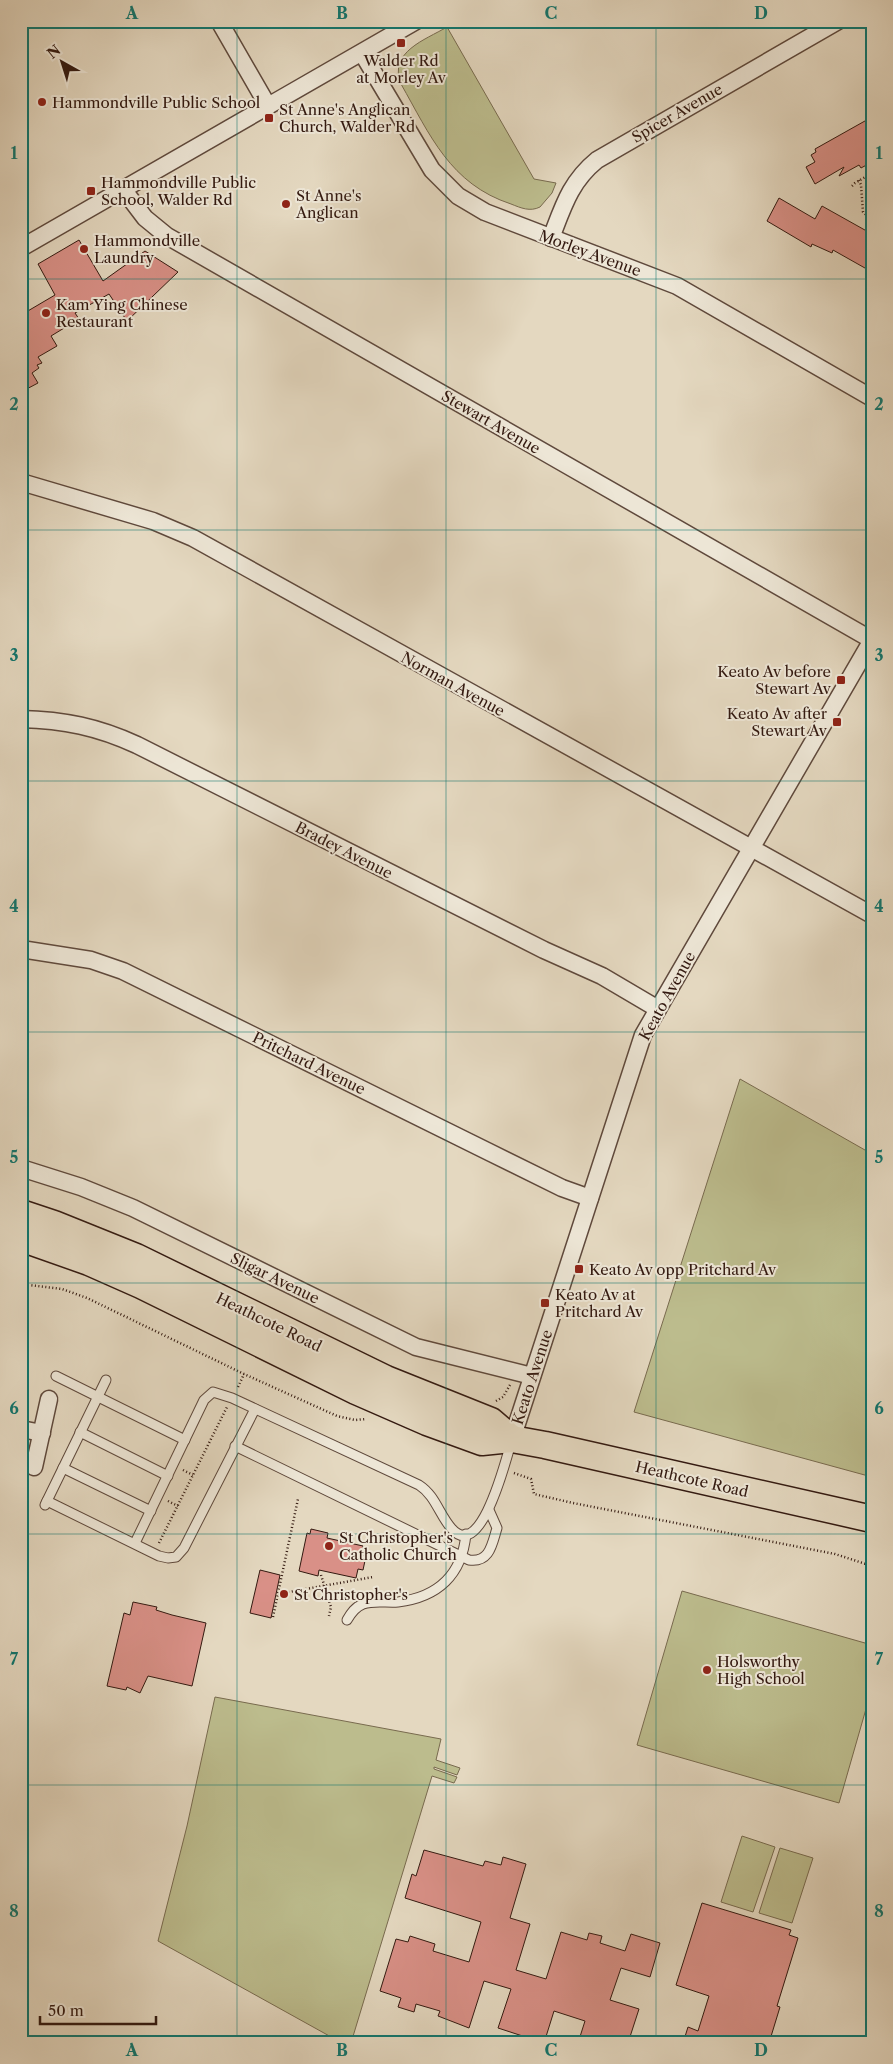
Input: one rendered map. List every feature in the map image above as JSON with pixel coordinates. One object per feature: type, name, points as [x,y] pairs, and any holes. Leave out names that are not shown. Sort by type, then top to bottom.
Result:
[{"type":"main road","name":"Heathcote Road","points":[[21,1213],[54,1224],[136,1257],[386,1379],[490,1421],[512,1439]]},
{"type":"main road","name":"Heathcote Road","points":[[21,1238],[89,1262],[124,1277],[356,1391],[427,1422],[482,1442],[512,1439],[546,1445],[872,1519]]},
{"type":"street","points":[[219,21],[268,106]]},
{"type":"street","points":[[21,248],[416,21]]},
{"type":"street","name":"Spicer Avenue","points":[[551,238],[572,187],[588,167],[597,160],[838,21]]},
{"type":"street","name":"Morley Avenue","points":[[362,52],[432,170],[448,188],[470,204],[485,212],[677,286],[872,398]]},
{"type":"street","name":"Stewart Avenue","points":[[123,189],[145,218],[167,236],[872,640]]},
{"type":"street","name":"Norman Avenue","points":[[23,484],[153,521],[193,538],[872,915]]},
{"type":"street","name":"Keato Avenue","points":[[512,1439],[638,1048],[658,1009],[872,640]]},
{"type":"street","name":"Bradey Avenue","points":[[21,720],[78,724],[110,733],[137,745],[544,950],[602,976],[658,1009]]},
{"type":"street","name":"Pritchard Avenue","points":[[21,949],[91,960],[123,971],[562,1188],[590,1198]]},
{"type":"street","name":"Sligar Avenue","points":[[21,1168],[81,1187],[133,1208],[416,1348],[532,1376]]},
{"type":"street","points":[[34,1467],[49,1399]]},
{"type":"street","points":[[21,1429],[42,1433]]},
{"type":"lane","points":[[56,1376],[185,1440]]},
{"type":"lane","points":[[106,1380],[46,1503],[134,1545],[135,1543],[168,1558],[176,1557],[181,1552],[254,1409]]},
{"type":"lane","points":[[135,1543],[206,1396],[213,1392],[232,1398],[420,1485],[434,1499],[456,1533],[466,1534],[477,1528],[489,1510],[512,1439]]},
{"type":"lane","points":[[80,1432],[168,1476]]},
{"type":"lane","points":[[235,1446],[461,1556],[476,1561],[488,1554],[497,1528],[489,1510]]},
{"type":"lane","points":[[63,1468],[150,1511]]},
{"type":"lane","points":[[347,1620],[354,1609],[366,1603],[398,1602],[431,1593],[450,1578],[465,1547],[466,1534]]},
{"type":"path","points":[[852,186],[872,173]]},
{"type":"path","points":[[859,180],[863,212],[872,220]]},
{"type":"path","points":[[21,1284],[62,1289],[87,1298],[244,1374],[337,1416],[356,1420],[370,1417]]},
{"type":"path","points":[[154,1553],[244,1374]]},
{"type":"path","points":[[531,1479],[534,1494],[573,1504],[834,1554],[872,1566]]},
{"type":"path","points":[[273,1617],[298,1499]]},
{"type":"path","points":[[321,1575],[331,1607],[328,1616]]},
{"type":"path","points":[[278,1594],[373,1578]]},
{"type":"green space","points":[[447,27],[534,179],[556,183],[552,193],[540,207],[526,209],[490,195],[472,184],[457,171],[432,139],[401,84],[398,73],[404,55],[419,42]]},
{"type":"green space","points":[[740,1079],[872,1154],[872,1477],[634,1412]]},
{"type":"green space","points":[[682,1591],[872,1645],[872,1688],[839,1803],[637,1745]]},
{"type":"green space","points":[[215,1697],[441,1739],[436,1760],[460,1768],[457,1775],[434,1767],[434,1769],[457,1777],[454,1783],[432,1776],[351,2043],[342,2043],[158,1941],[187,1826]]},
{"type":"green space","points":[[742,1836],[775,1847],[753,1912],[721,1902]]},
{"type":"green space","points":[[780,1848],[813,1858],[792,1923],[759,1913]]},
{"type":"building","points":[[872,117],[872,162],[861,168],[859,165],[839,176],[844,167],[815,184],[806,167],[815,162],[811,155],[816,152],[815,149]]},
{"type":"building","points":[[779,198],[815,219],[822,206],[872,234],[872,272],[833,250],[832,253],[812,244],[811,247],[767,221]]},
{"type":"building","points":[[79,240],[103,281],[145,251],[178,272],[127,321],[109,294],[75,313],[79,319],[51,336],[57,346],[38,357],[42,363],[37,365],[39,368],[32,373],[38,383],[21,392],[21,315],[55,295],[38,264]]},
{"type":"building","points":[[311,1529],[328,1533],[327,1538],[363,1546],[361,1555],[366,1556],[363,1570],[358,1569],[356,1578],[319,1570],[318,1576],[299,1571],[307,1533],[310,1534]]},
{"type":"building","points":[[260,1570],[280,1575],[271,1618],[250,1613]]},
{"type":"building","points":[[133,1602],[157,1607],[156,1610],[206,1623],[192,1686],[148,1676],[140,1693],[127,1687],[126,1690],[107,1686],[124,1613],[130,1615]]},
{"type":"building","points":[[424,1850],[483,1866],[485,1861],[501,1865],[503,1857],[526,1864],[510,1918],[530,1924],[516,1970],[546,1979],[561,1932],[587,1940],[589,1933],[602,1936],[600,1943],[625,1951],[631,1934],[660,1943],[650,1977],[621,1968],[610,2000],[639,2009],[628,2043],[578,2043],[585,2021],[554,2011],[544,2043],[498,2028],[511,1989],[484,1981],[469,2028],[438,2016],[440,2011],[416,2004],[414,2012],[398,2007],[401,1998],[380,1991],[396,1939],[408,1942],[410,1936],[435,1944],[433,1951],[469,1962],[481,1922],[405,1898],[412,1874],[416,1876]]},
{"type":"building","points":[[702,1903],[791,1930],[789,1935],[798,1938],[777,2006],[780,2007],[769,2043],[683,2043],[688,2027],[698,2031],[709,1996],[676,1985]]},
{"type":"place","name":"Walder Rd at Morley Av","points":[[401,43]]},
{"type":"place","name":"Hammondville Public School","points":[[42,102]]},
{"type":"place","name":"St Anne's Anglican Church, Walder Rd","points":[[269,118]]},
{"type":"place","name":"Hammondville Public School, Walder Rd","points":[[91,191]]},
{"type":"place","name":"St Anne's Anglican","points":[[286,204]]},
{"type":"place","name":"Hammondville Laundry","points":[[84,249]]},
{"type":"place","name":"Kam Ying Chinese Restaurant","points":[[46,313]]},
{"type":"place","name":"Keato Av before Stewart Av","points":[[841,680]]},
{"type":"place","name":"Keato Av after Stewart Av","points":[[837,722]]},
{"type":"place","name":"Keato Av opp Pritchard Av","points":[[579,1269]]},
{"type":"place","name":"Keato Av at Pritchard Av","points":[[545,1303]]},
{"type":"place","name":"St Christopher's Catholic Church","points":[[329,1546]]},
{"type":"place","name":"St Christopher's","points":[[284,1594]]},
{"type":"place","name":"Holsworthy High School","points":[[707,1670]]}]
